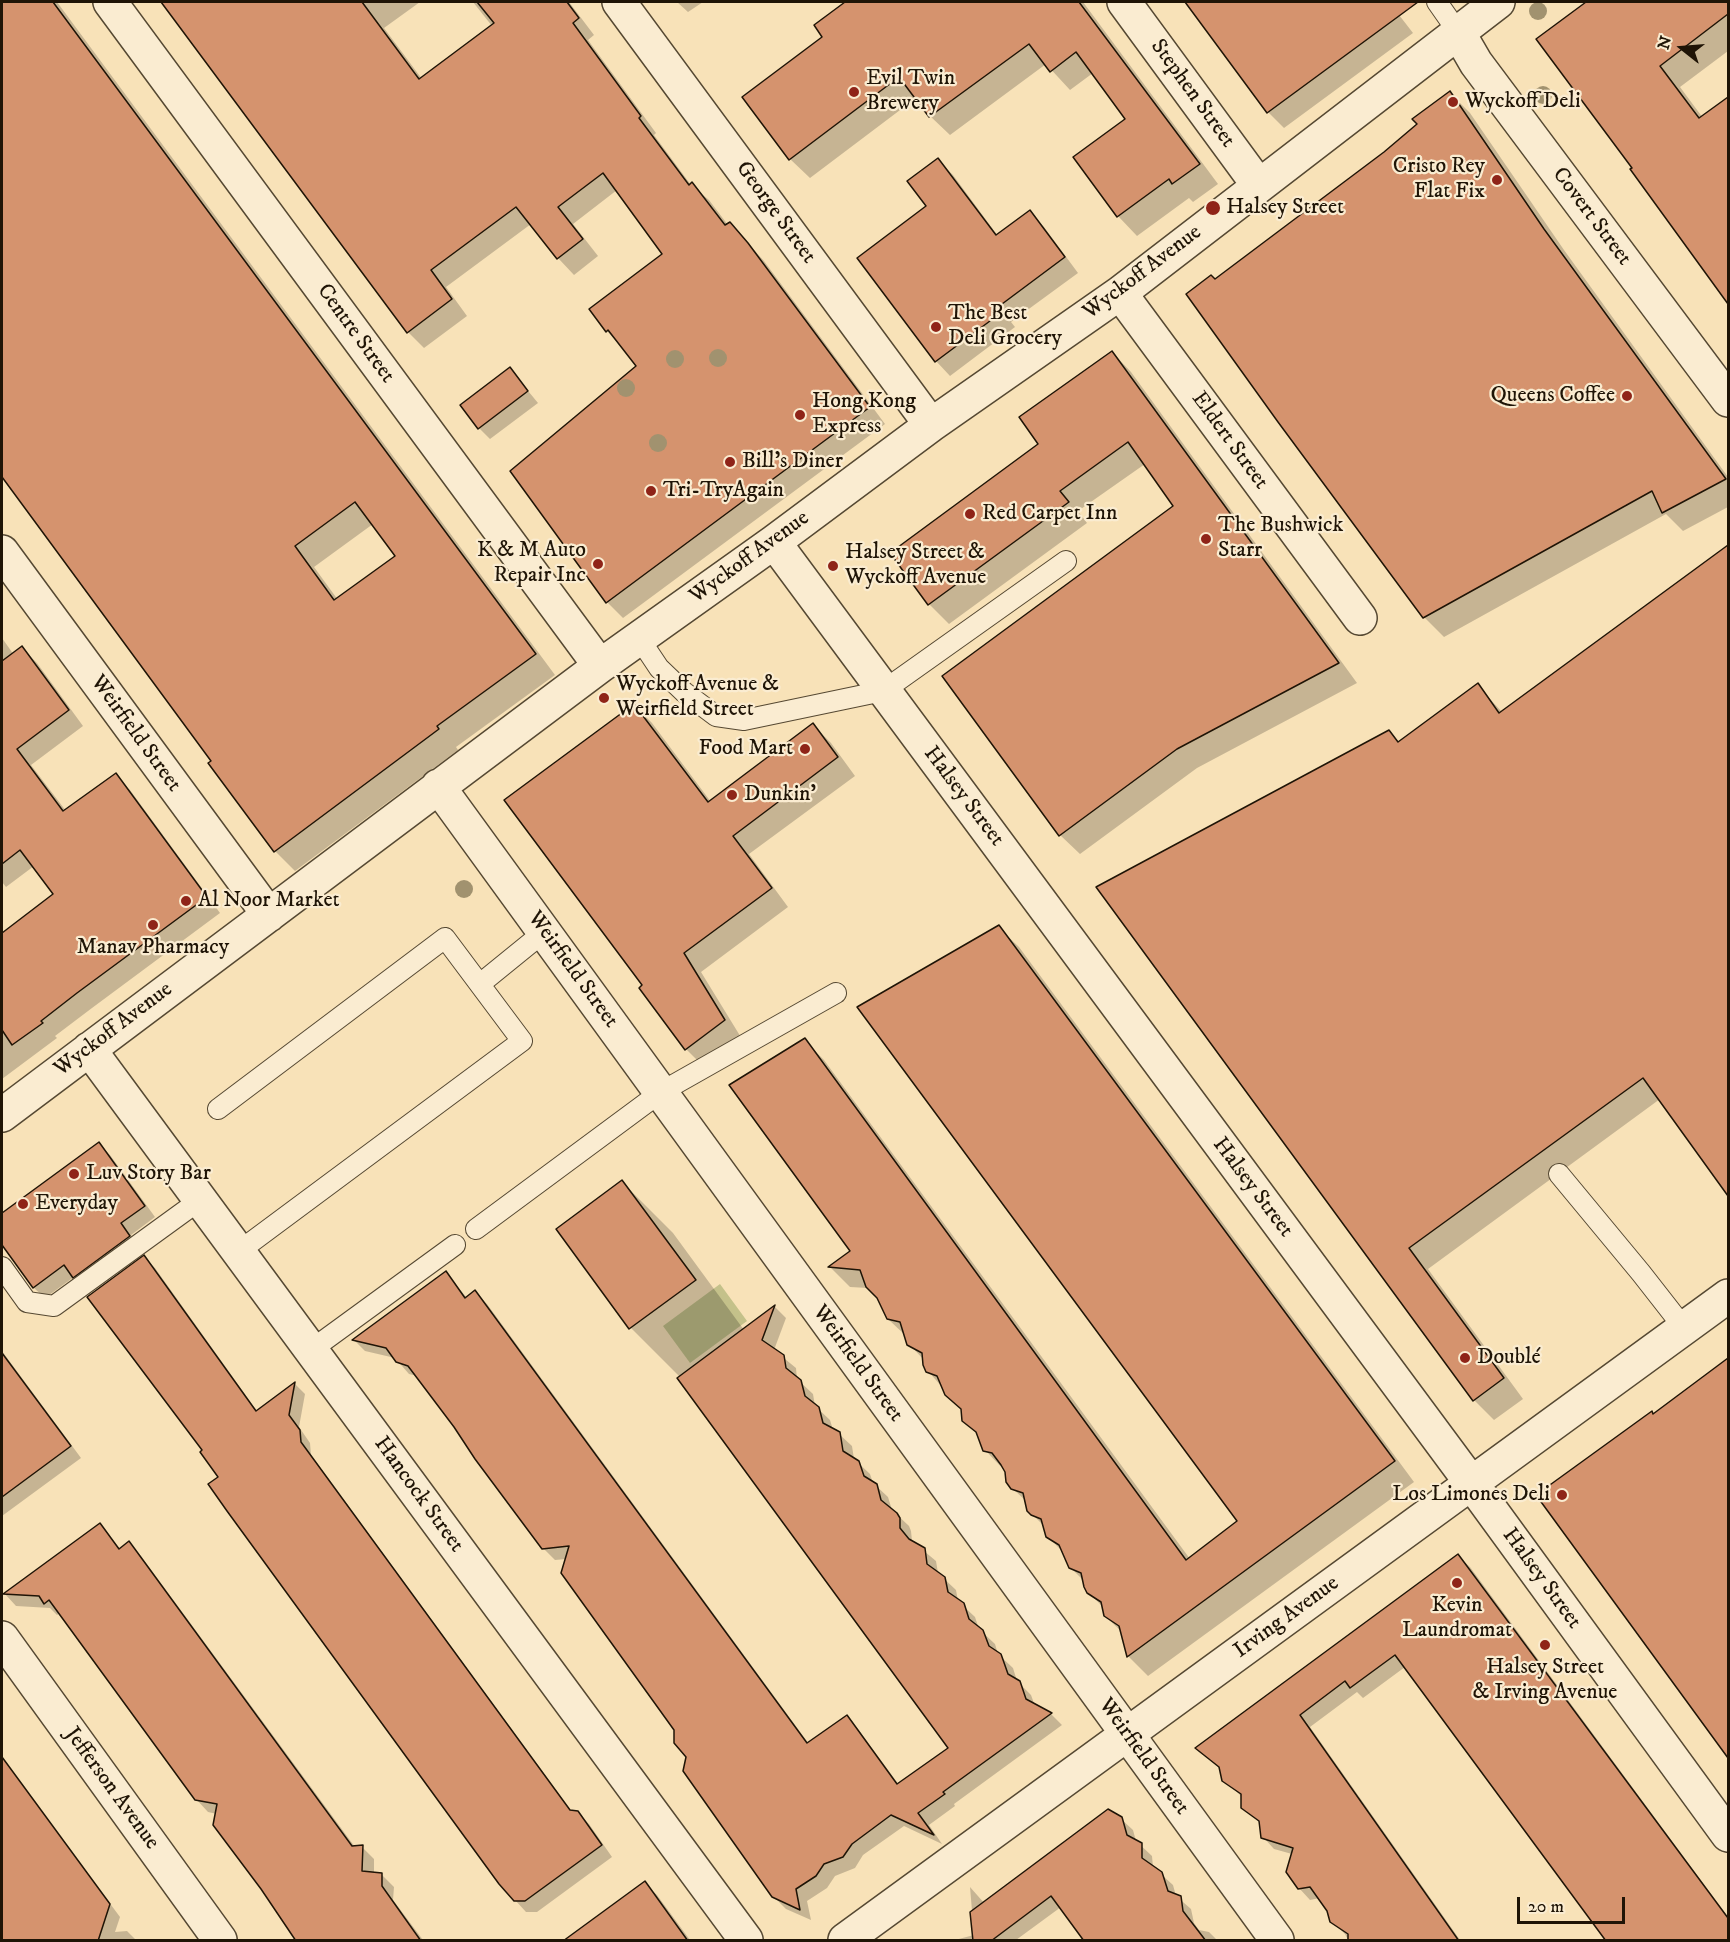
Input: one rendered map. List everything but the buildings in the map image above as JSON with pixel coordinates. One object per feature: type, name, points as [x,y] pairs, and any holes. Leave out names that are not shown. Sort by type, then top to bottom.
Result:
[{"type":"street","name":"Centre Street","points":[[110,2],[600,666]]},
{"type":"street","name":"George Street","points":[[619,2],[932,425]]},
{"type":"street","name":"Stephen Street","points":[[1124,2],[1259,186]]},
{"type":"street","name":"Wyckoff Avenue","points":[[2,1115],[600,666],[774,542],[932,425],[1120,293],[1498,2]]},
{"type":"street","name":"Covert Street","points":[[1458,32],[1482,72],[1728,400]]},
{"type":"street","name":"Eldert Street","points":[[1120,293],[1360,618]]},
{"type":"street","name":"Halsey Street","points":[[774,542],[1472,1484],[1728,1835]]},
{"type":"street","name":"Weirfield Street","points":[[2,552],[269,915]]},
{"type":"street","name":"Weirfield Street","points":[[438,786],[1277,1941]]},
{"type":"street","name":"Hancock Street","points":[[89,1049],[746,1941]]},
{"type":"street","name":"Irving Avenue","points":[[846,1941],[1728,1296]]},
{"type":"street","name":"Jefferson Avenue","points":[[2,1638],[220,1941]]},
{"type":"lane","points":[[1437,2],[1458,32]]},
{"type":"lane","points":[[639,638],[659,668],[684,692],[716,716],[744,720],[884,691],[1066,561]]},
{"type":"lane","points":[[480,984],[544,932]]},
{"type":"lane","points":[[218,1110],[445,938],[522,1041],[238,1252]]},
{"type":"lane","points":[[476,1229],[661,1092],[836,993]]},
{"type":"lane","points":[[1559,1174],[1684,1328]]},
{"type":"lane","points":[[2,1267],[27,1302],[54,1306],[200,1200]]},
{"type":"lane","points":[[311,1350],[455,1245]]},
{"type":"shaded area","points":[[720,1284],[747,1321],[690,1363],[663,1326]]},
{"type":"place","name":"Evil Twin Brewery","points":[[854,92]]},
{"type":"place","name":"Wyckoff Deli","points":[[1453,102]]},
{"type":"place","name":"Cristo Rey Flat Fix","points":[[1497,180]]},
{"type":"place","name":"Halsey Street","points":[[1213,208]]},
{"type":"place","name":"The Best Deli Grocery","points":[[936,327]]},
{"type":"place","name":"Queens Coffee","points":[[1627,396]]},
{"type":"place","name":"Hong Kong Express","points":[[800,415]]},
{"type":"place","name":"Bill's Diner","points":[[730,462]]},
{"type":"place","name":"Tri-TryAgain","points":[[651,491]]},
{"type":"place","name":"Red Carpet Inn","points":[[970,514]]},
{"type":"place","name":"The Bushwick Starr","points":[[1206,539]]},
{"type":"place","name":"K & M Auto Repair Inc","points":[[598,564]]},
{"type":"place","name":"Halsey Street & Wyckoff Avenue","points":[[833,566]]},
{"type":"place","name":"Wyckoff Avenue & Weirfield Street","points":[[604,698]]},
{"type":"place","name":"Food Mart","points":[[805,749]]},
{"type":"place","name":"Dunkin'","points":[[732,795]]},
{"type":"place","name":"Al Noor Market","points":[[186,901]]},
{"type":"place","name":"Manav Pharmacy","points":[[153,925]]},
{"type":"place","name":"Luv Story Bar","points":[[74,1174]]},
{"type":"place","name":"Everyday","points":[[23,1204]]},
{"type":"place","name":"Doublé","points":[[1465,1358]]},
{"type":"place","name":"Los Limones Deli","points":[[1562,1495]]},
{"type":"place","name":"Kevin Laundromat","points":[[1457,1583]]},
{"type":"place","name":"Halsey Street & Irving Avenue","points":[[1545,1645]]}]
